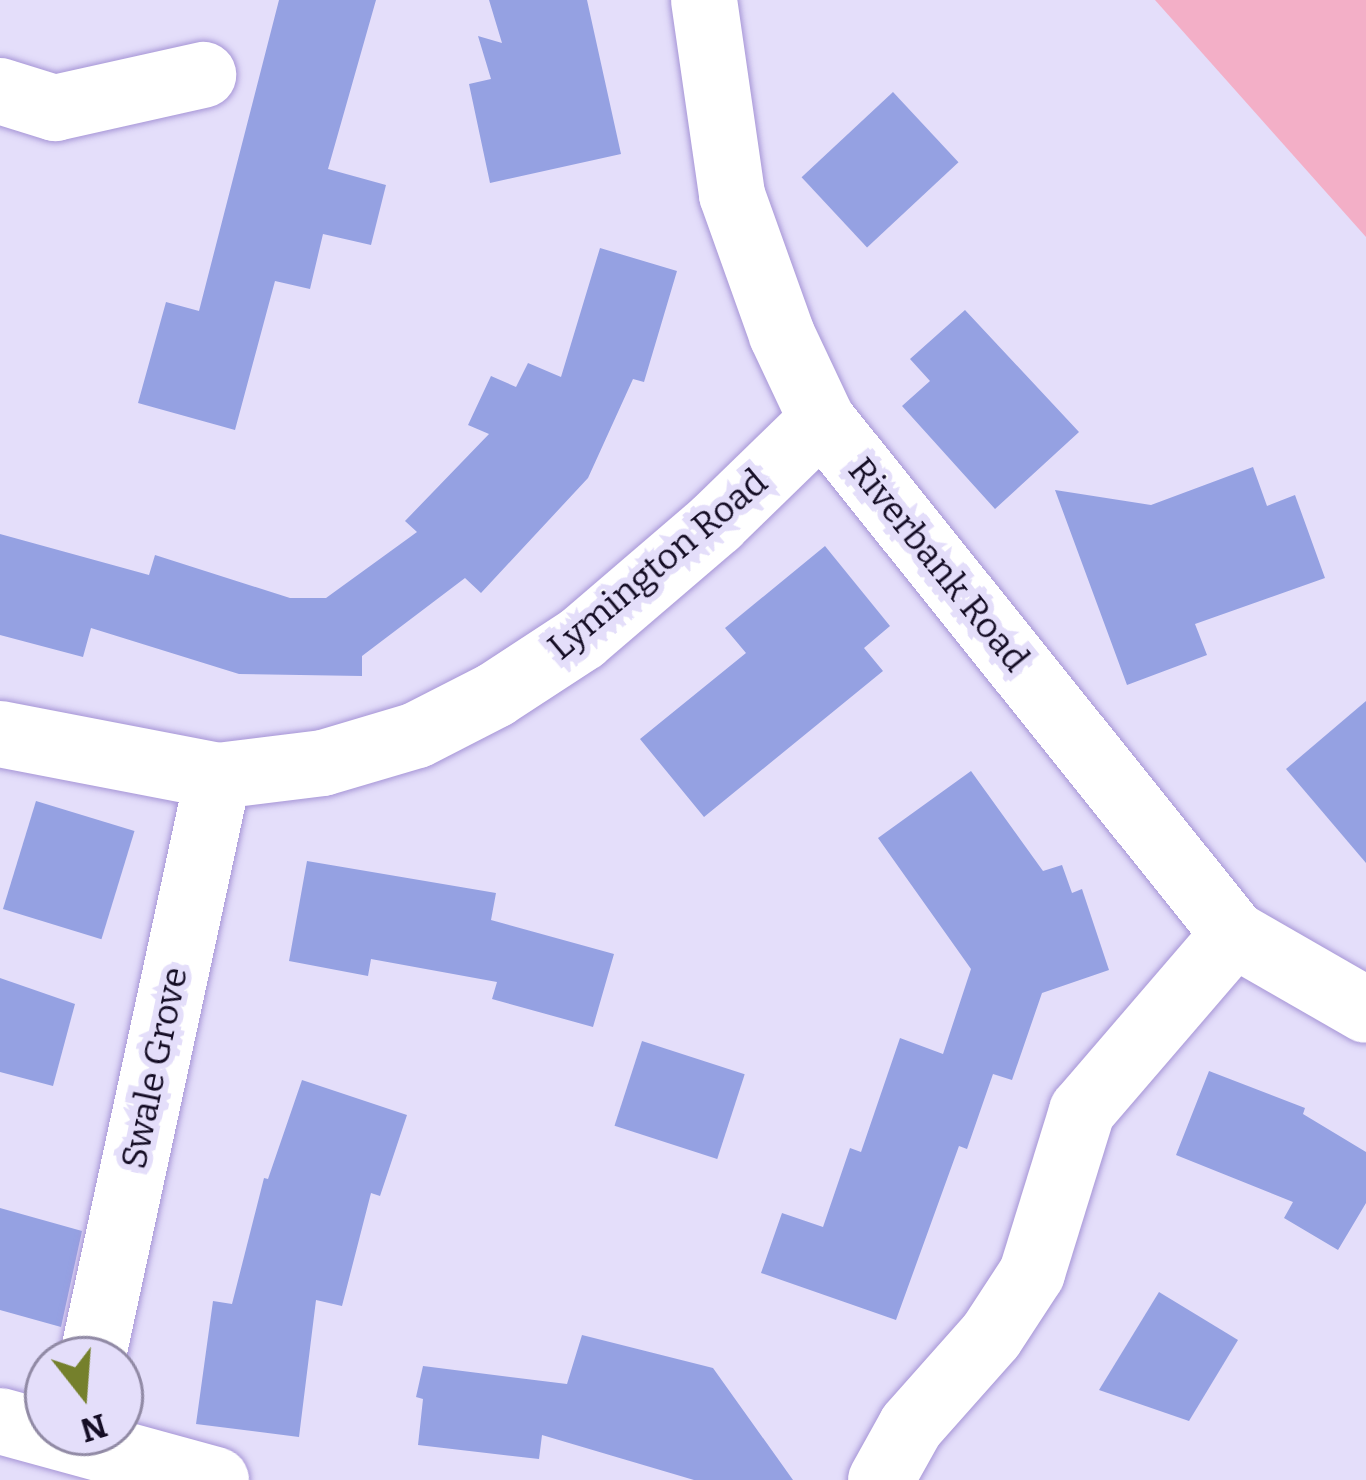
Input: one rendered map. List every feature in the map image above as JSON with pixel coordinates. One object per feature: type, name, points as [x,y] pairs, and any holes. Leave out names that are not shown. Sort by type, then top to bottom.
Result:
[{"type":"street","name":"Riverbank Road","points":[[704,0],[732,195],[782,335],[822,420],[1234,934],[1366,1010]]},
{"type":"street","points":[[0,92],[55,108],[203,75]]},
{"type":"street","name":"Lymington Road","points":[[0,734],[218,776],[323,763],[417,735],[495,695],[598,623],[716,523],[822,420]]},
{"type":"street","name":"Swale Grove","points":[[97,1336],[218,776]]},
{"type":"street","points":[[881,1480],[911,1426],[992,1336],[1032,1273],[1082,1111],[1234,934]]},
{"type":"street","points":[[139,1456],[216,1480]]},
{"type":"shaded area","points":[[1155,0],[1366,0],[1366,237]]},
{"type":"building","points":[[279,0],[376,0],[328,169],[386,185],[371,245],[323,234],[310,289],[275,281],[235,430],[138,403],[166,302],[199,311]]},
{"type":"building","points":[[489,0],[587,0],[621,154],[490,183],[469,84],[491,79],[478,36],[502,43]]},
{"type":"building","points":[[893,92],[958,162],[867,247],[802,177]]},
{"type":"building","points":[[600,248],[677,271],[644,382],[633,379],[588,478],[481,593],[465,578],[362,656],[362,676],[239,674],[91,628],[83,657],[0,635],[0,534],[149,575],[155,555],[290,598],[326,598],[417,532],[405,521],[489,434],[468,425],[491,376],[516,387],[528,363],[561,377]]},
{"type":"building","points":[[965,310],[1079,432],[995,509],[902,406],[930,381],[910,359]]},
{"type":"building","points":[[1253,467],[1267,506],[1295,495],[1325,578],[1195,624],[1207,655],[1127,685],[1055,490],[1151,505]]},
{"type":"building","points":[[825,546],[890,626],[864,648],[883,671],[704,817],[640,739],[746,653],[725,628]]},
{"type":"building","points":[[1366,701],[1366,863],[1286,769]]},
{"type":"building","points":[[971,771],[1043,871],[1062,865],[1072,893],[1082,889],[1109,970],[1042,993],[1012,1080],[993,1074],[967,1149],[959,1146],[896,1320],[761,1273],[782,1213],[823,1227],[850,1148],[861,1152],[900,1038],[943,1054],[971,969],[878,838]]},
{"type":"building","points":[[36,801],[134,831],[101,939],[3,909]]},
{"type":"building","points":[[307,861],[496,893],[491,920],[614,954],[593,1027],[492,999],[497,982],[371,959],[368,976],[289,961]]},
{"type":"building","points":[[0,978],[75,1004],[53,1086],[0,1072]]},
{"type":"building","points":[[642,1041],[745,1074],[717,1159],[614,1126]]},
{"type":"building","points":[[1209,1071],[1305,1108],[1303,1114],[1366,1152],[1366,1203],[1338,1250],[1284,1218],[1293,1202],[1176,1155]]},
{"type":"building","points":[[302,1080],[407,1115],[380,1196],[371,1193],[342,1306],[316,1300],[299,1437],[196,1424],[213,1301],[232,1304],[264,1178],[268,1179]]},
{"type":"building","points":[[0,1208],[82,1231],[61,1327],[0,1310]]},
{"type":"building","points":[[1159,1292],[1238,1340],[1189,1421],[1099,1390]]},
{"type":"building","points":[[582,1335],[713,1368],[793,1480],[694,1480],[542,1435],[539,1459],[418,1445],[423,1399],[416,1397],[423,1366],[567,1384]]}]
